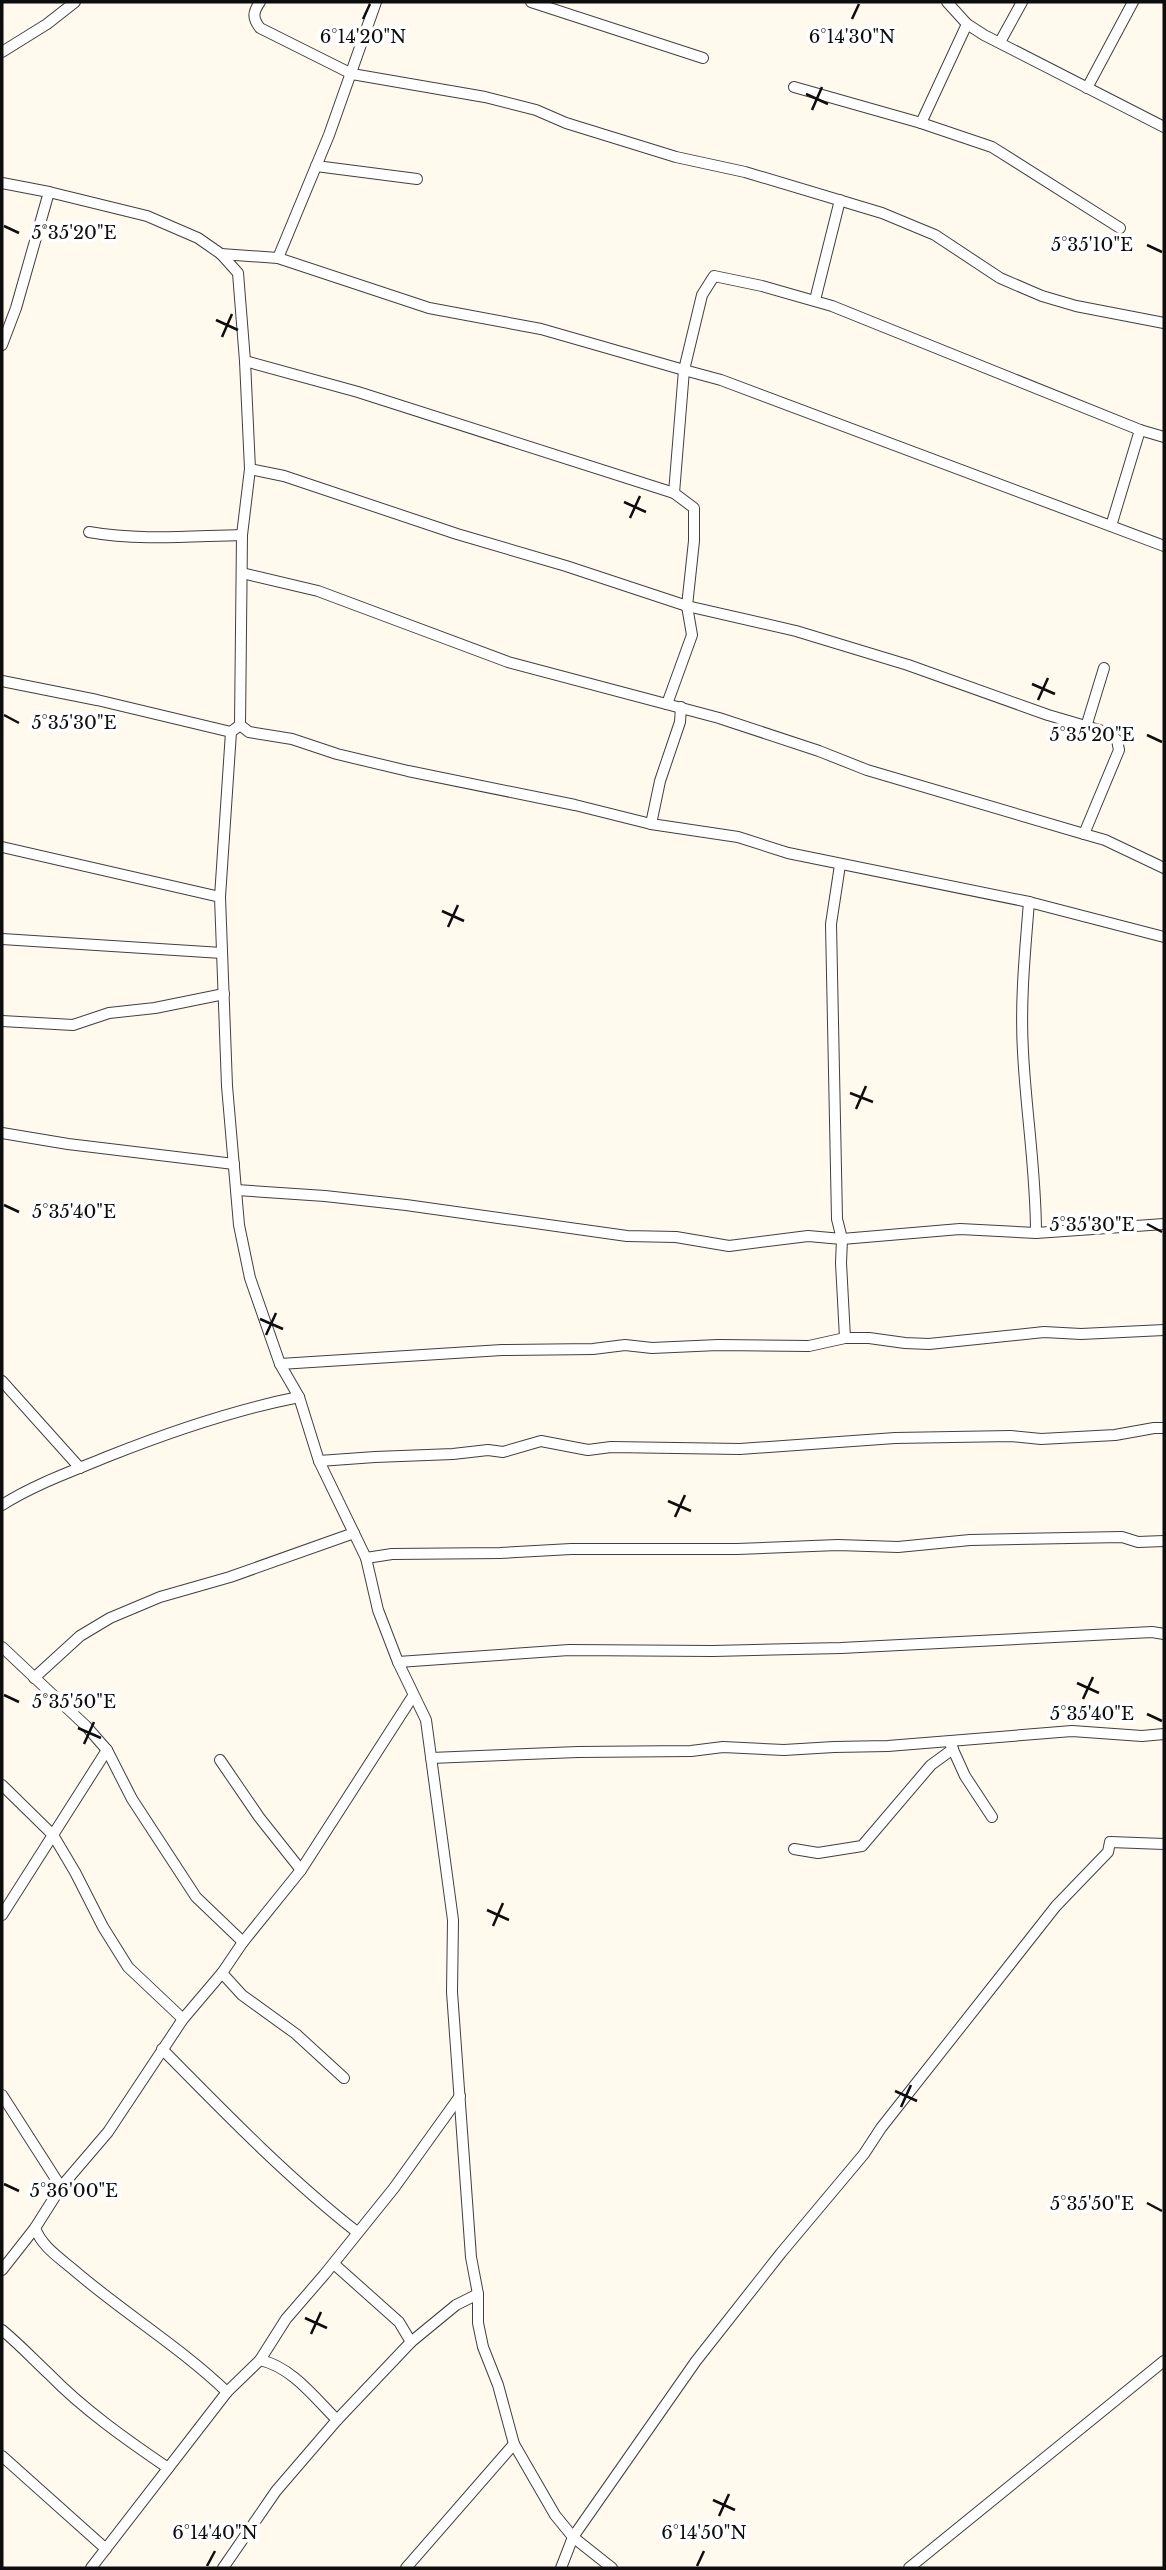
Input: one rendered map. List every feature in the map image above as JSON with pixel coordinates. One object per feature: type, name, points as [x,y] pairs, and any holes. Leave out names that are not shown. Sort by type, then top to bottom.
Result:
[{"type":"street","points":[[2,52],[47,24],[75,2]]},
{"type":"street","points":[[260,2],[254,13],[254,20],[260,28],[352,74],[485,97],[536,110],[566,123],[676,157],[745,172],[840,200],[935,235],[1000,278],[1042,296],[1076,306],[1164,323]]},
{"type":"street","points":[[278,258],[352,74],[376,2]]},
{"type":"street","points":[[531,2],[703,58]]},
{"type":"street","points":[[947,2],[967,24],[1164,127]]},
{"type":"street","points":[[1000,43],[1022,2]]},
{"type":"street","points":[[1087,88],[1133,2]]},
{"type":"street","points":[[921,123],[967,24]]},
{"type":"street","points":[[794,87],[921,123],[992,147],[1120,228]]},
{"type":"street","points":[[316,166],[417,179]]},
{"type":"street","points":[[2,183],[147,216],[198,238],[221,254],[238,273],[250,469],[242,535],[236,729],[220,897],[227,1086],[239,1225],[250,1278],[280,1364],[299,1397],[319,1461],[366,1558],[378,1610],[398,1662],[426,1720],[453,1920],[452,1992],[471,2258],[478,2294],[478,2323],[483,2347],[498,2385],[514,2444],[555,2515],[573,2537],[612,2568]]},
{"type":"street","points":[[2,345],[16,308],[49,192]]},
{"type":"street","points":[[815,300],[840,200]]},
{"type":"street","points":[[221,254],[278,258],[429,308],[541,329],[721,380],[1164,546]]},
{"type":"street","points":[[674,493],[684,370],[702,295],[714,276],[815,300],[1140,430],[1164,437]]},
{"type":"street","points":[[245,361],[358,391],[674,493],[694,508],[694,541],[687,606],[692,635],[667,704]]},
{"type":"street","points":[[1111,526],[1140,430]]},
{"type":"street","points":[[250,469],[285,476],[457,534],[687,606],[796,631],[908,665],[1106,732],[1114,736],[1119,744],[1084,834]]},
{"type":"street","points":[[89,532],[146,537],[242,535]]},
{"type":"street","points":[[242,573],[318,591],[508,662],[681,707],[819,751],[867,770],[1105,840],[1164,867]]},
{"type":"street","points":[[1086,727],[1104,667]]},
{"type":"street","points":[[2,681],[292,739],[373,764],[575,805],[651,824],[738,837],[788,853],[1029,902],[1164,937]]},
{"type":"street","points":[[651,824],[660,781],[680,722],[681,707]]},
{"type":"street","points":[[2,847],[220,897]]},
{"type":"street","points":[[840,865],[831,937],[835,1169],[837,1219],[842,1239],[845,1338]]},
{"type":"street","points":[[1029,902],[1021,996],[1036,1176],[1036,1233]]},
{"type":"street","points":[[2,939],[222,954]]},
{"type":"street","points":[[2,1021],[74,1025],[109,1013],[155,1008],[224,994]]},
{"type":"street","points":[[2,1133],[68,1144],[234,1164]]},
{"type":"street","points":[[236,1190],[325,1196],[627,1236],[676,1237],[729,1246],[808,1236],[842,1239],[960,1228],[1036,1233],[1164,1224]]},
{"type":"street","points":[[280,1364],[502,1350],[593,1349],[625,1345],[652,1348],[718,1345],[809,1346],[845,1338],[929,1344],[1044,1332],[1081,1334],[1164,1330]]},
{"type":"street","points":[[2,1381],[80,1468]]},
{"type":"street","points":[[2,1505],[41,1484],[192,1424],[253,1406],[299,1397]]},
{"type":"street","points":[[319,1461],[503,1451],[541,1441],[588,1450],[611,1447],[740,1449],[895,1438],[1011,1436],[1041,1439],[1164,1429]]},
{"type":"street","points":[[34,1678],[80,1636],[110,1618],[160,1597],[252,1569],[354,1533]]},
{"type":"street","points":[[366,1558],[571,1549],[737,1549],[838,1545],[898,1547],[970,1540],[1122,1537],[1138,1542],[1164,1541]]},
{"type":"street","points":[[398,1662],[569,1650],[841,1648],[1058,1636],[1152,1632],[1164,1634]]},
{"type":"street","points":[[2,1647],[86,1726],[107,1750],[132,1798],[196,1897],[243,1942]]},
{"type":"street","points":[[2,2270],[35,2228],[61,2187],[108,2132],[183,2020],[301,1870],[414,1696]]},
{"type":"street","points":[[431,1758],[691,1751],[723,1747],[784,1750],[834,1746],[951,1745],[1072,1731],[1142,1736],[1164,1734]]},
{"type":"street","points":[[951,1745],[965,1776],[992,1817]]},
{"type":"street","points":[[793,1849],[818,1853],[862,1846],[951,1745]]},
{"type":"street","points":[[2,1915],[107,1750]]},
{"type":"street","points":[[220,1760],[258,1817],[301,1870]]},
{"type":"street","points":[[2,1785],[53,1835],[128,1967],[183,2020]]},
{"type":"street","points":[[561,2568],[573,2537],[696,2361],[864,2154],[881,2128],[1056,1906],[1108,1852],[1110,1842],[1164,1844]]},
{"type":"street","points":[[222,1973],[242,1995],[296,2034],[344,2078]]},
{"type":"street","points":[[162,2049],[275,2160],[323,2205],[357,2232]]},
{"type":"street","points":[[2,2095],[61,2187]]},
{"type":"street","points":[[91,2568],[228,2392],[260,2360],[286,2319],[394,2188],[460,2096]]},
{"type":"street","points":[[35,2228],[40,2241],[85,2280],[228,2392]]},
{"type":"street","points":[[334,2264],[399,2322],[411,2342]]},
{"type":"street","points":[[223,2568],[276,2491],[337,2420],[411,2342],[456,2305],[478,2294]]},
{"type":"street","points":[[2,2330],[33,2356],[49,2375],[106,2423],[168,2468]]},
{"type":"street","points":[[260,2360],[272,2362],[288,2372],[337,2420]]},
{"type":"street","points":[[909,2568],[1164,2361]]},
{"type":"street","points":[[406,2568],[514,2444]]},
{"type":"street","points":[[2,2456],[106,2549]]}]
